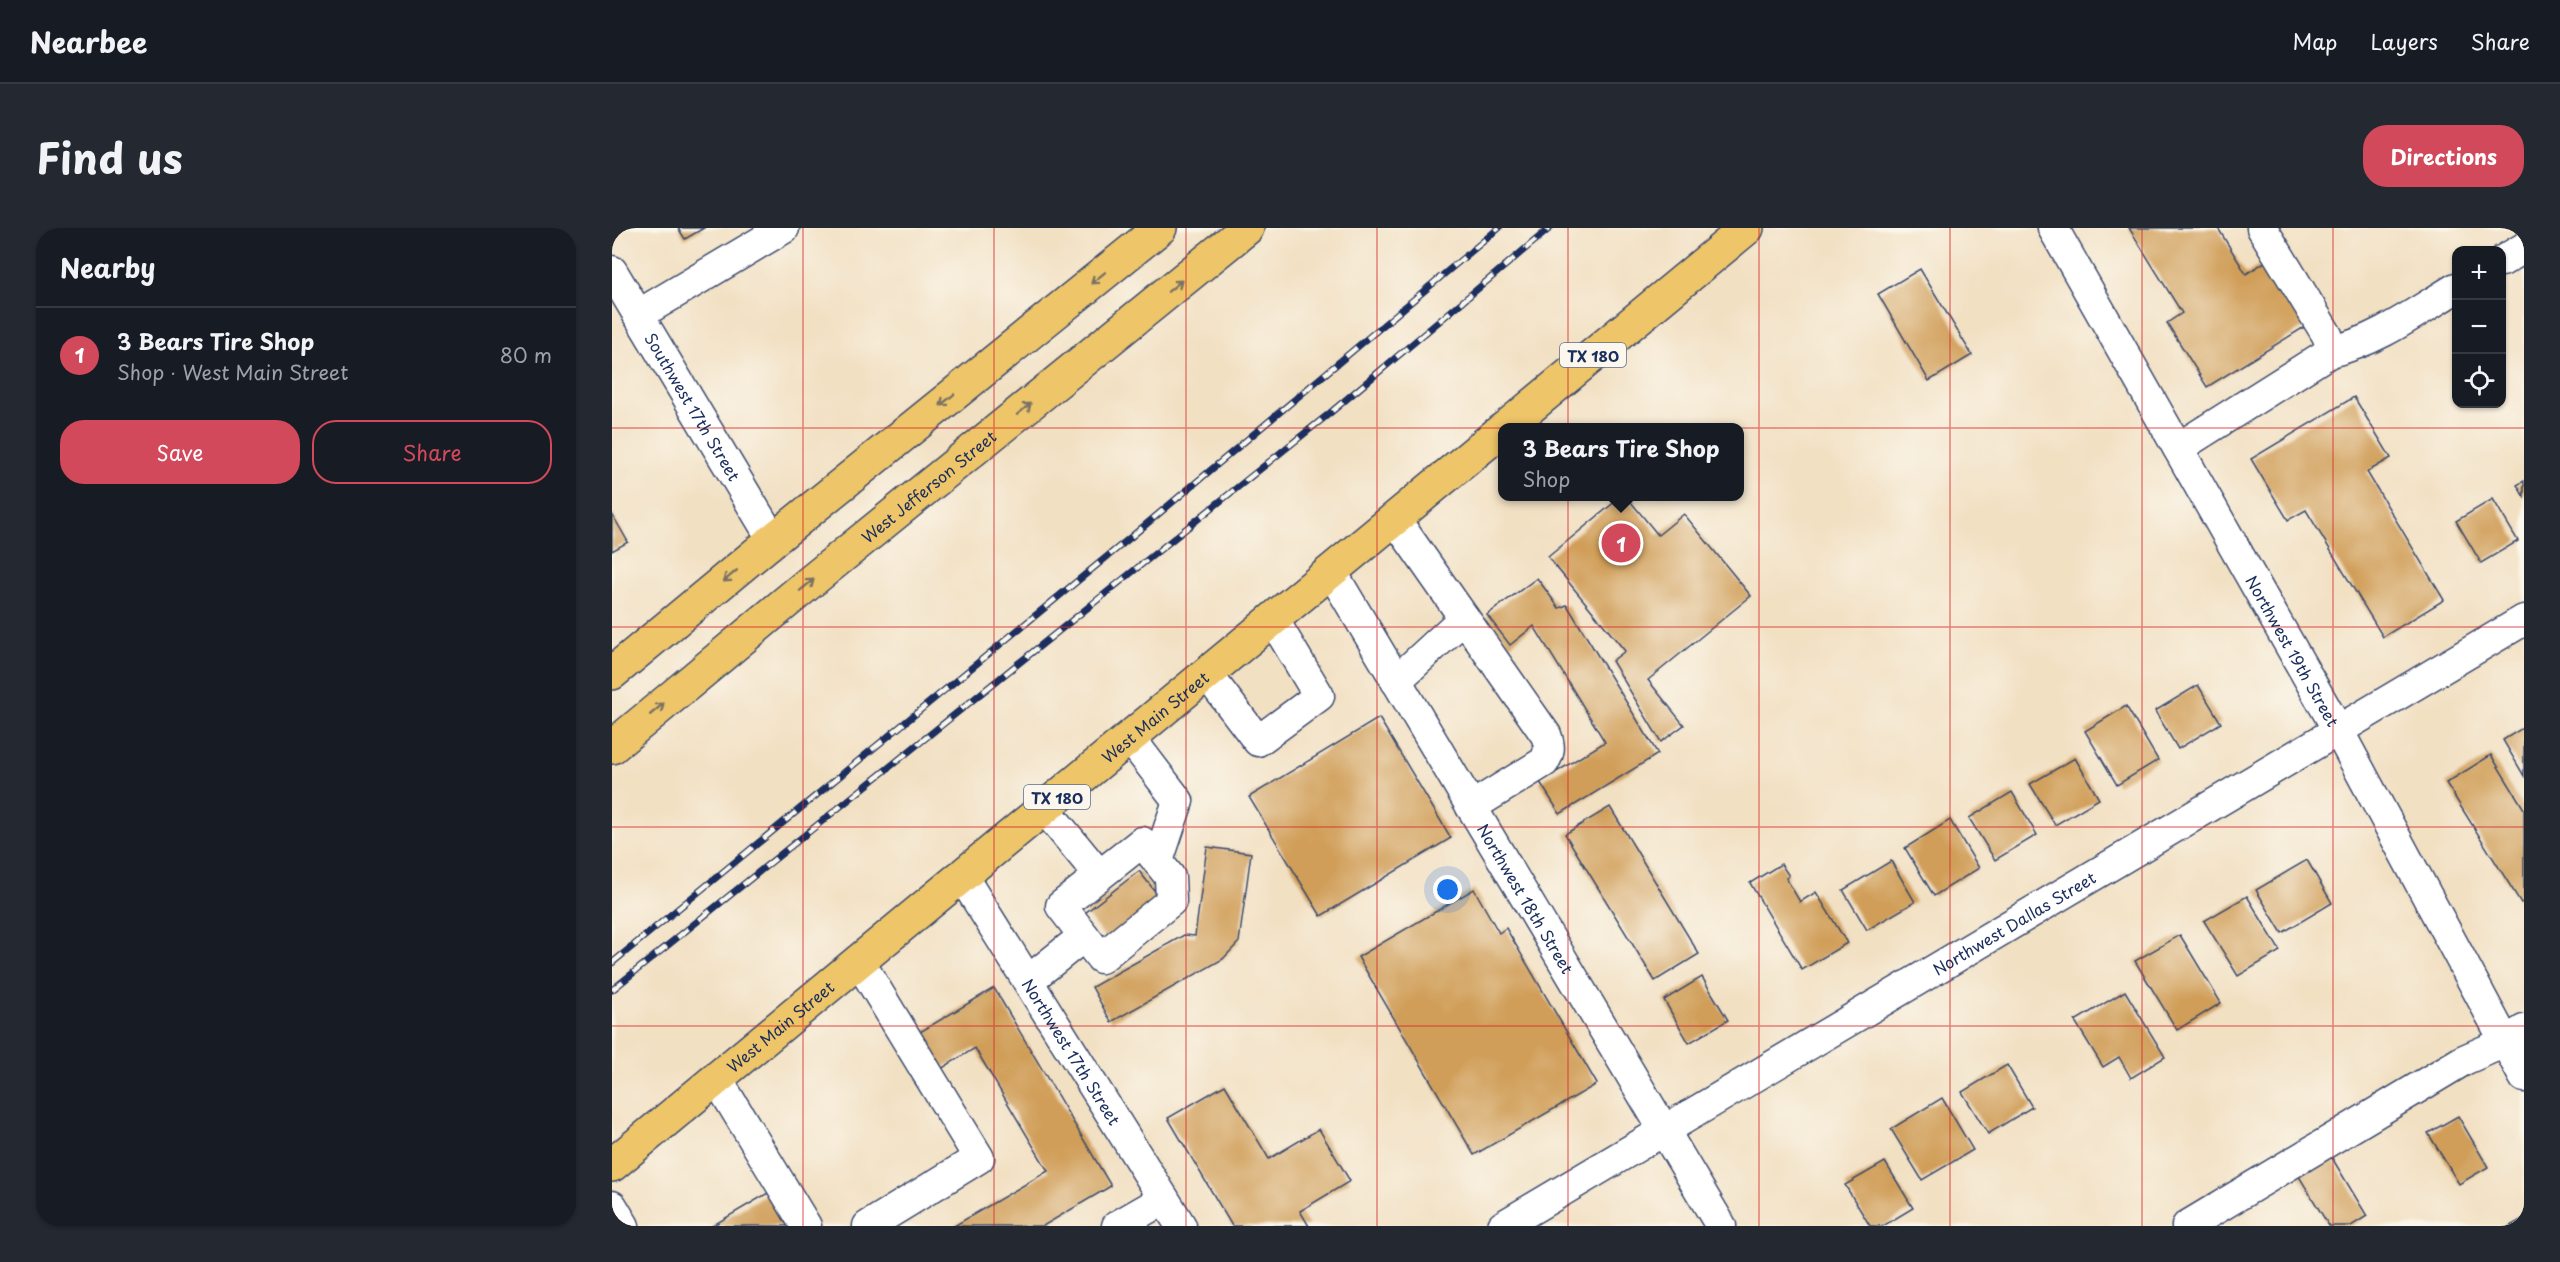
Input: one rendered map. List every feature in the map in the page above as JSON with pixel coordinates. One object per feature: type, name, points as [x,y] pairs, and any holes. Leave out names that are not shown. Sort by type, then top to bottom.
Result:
[{"type":"main road","name":"West Jefferson Street","points":[[612,747],[809,583],[1246,228]]},
{"type":"main road","name":"West Main Street","points":[[1511,423],[1747,228]]},
{"type":"main road","points":[[612,673],[1143,234]]},
{"type":"main road","name":"West Main Street","points":[[612,1166],[1498,434]]},
{"type":"street","points":[[638,315],[784,228]]},
{"type":"street","name":"Northwest 19th Street","points":[[2053,228],[2515,1036],[2524,1077]]},
{"type":"street","points":[[2262,228],[2327,335],[2331,346],[2330,352]]},
{"type":"street","points":[[2506,259],[2524,248]]},
{"type":"street","name":"Southwest 17th Street","points":[[612,271],[772,540]]},
{"type":"street","points":[[2178,448],[2330,352],[2352,347],[2372,338],[2452,291]]},
{"type":"street","points":[[1395,519],[1546,735],[1550,745],[1549,754],[1544,762],[1471,807]]},
{"type":"street","name":"Northwest 18th Street","points":[[1331,571],[1721,1226]]},
{"type":"street","points":[[1396,681],[1464,618]]},
{"type":"street","points":[[1207,674],[1258,741],[1319,696],[1273,619]]},
{"type":"street","name":"Northwest Dallas Street","points":[[1503,1226],[2524,620]]},
{"type":"street","points":[[1130,738],[1178,801],[1158,861]]},
{"type":"street","points":[[1044,808],[1099,875]]},
{"type":"street","points":[[1142,842],[1158,861],[1170,877],[1171,901],[1101,958],[1061,906],[1142,842]]},
{"type":"street","name":"Northwest 17th Street","points":[[962,876],[1181,1226]]},
{"type":"street","points":[[1029,980],[1084,936]]},
{"type":"street","points":[[859,961],[980,1158],[868,1226]]},
{"type":"street","points":[[2187,1226],[2464,1060],[2515,1036]]},
{"type":"street","points":[[717,1079],[806,1226]]},
{"type":"street","points":[[1117,1226],[1164,1198]]},
{"type":"street","points":[[612,1206],[624,1226]]},
{"type":"building","points":[[678,228],[704,228],[685,239]]},
{"type":"building","points":[[2129,228],[2218,228],[2246,274],[2271,258],[2311,323],[2207,387],[2167,323],[2182,313]]},
{"type":"building","points":[[1920,269],[1972,355],[1929,381],[1878,294]]},
{"type":"building","points":[[2354,397],[2391,458],[2367,472],[2444,600],[2383,637],[2306,510],[2288,520],[2251,459]]},
{"type":"building","points":[[2524,481],[2524,497],[2517,485]]},
{"type":"building","points":[[2493,499],[2518,541],[2481,563],[2456,521]]},
{"type":"building","points":[[1616,501],[1630,501],[1658,535],[1684,514],[1751,596],[1648,680],[1684,725],[1661,742],[1612,661],[1625,651],[1548,557]]},
{"type":"building","points":[[612,514],[628,542],[612,551]]},
{"type":"building","points":[[1537,578],[1559,608],[1567,605],[1658,754],[1560,814],[1540,782],[1605,742],[1534,626],[1510,645],[1487,615]]},
{"type":"building","points":[[2198,685],[2221,723],[2178,749],[2155,711]]},
{"type":"building","points":[[2126,706],[2158,760],[2117,785],[2085,731]]},
{"type":"building","points":[[1379,718],[1451,838],[1321,916],[1249,797]]},
{"type":"building","points":[[2524,727],[2524,776],[2503,740]]},
{"type":"building","points":[[2491,755],[2524,809],[2524,901],[2521,903],[2446,783]]},
{"type":"building","points":[[2075,758],[2099,799],[2055,825],[2030,784]]},
{"type":"building","points":[[2012,792],[2037,835],[1995,860],[1969,818]]},
{"type":"building","points":[[1610,807],[1699,954],[1655,981],[1565,834]]},
{"type":"building","points":[[1950,820],[1979,868],[1934,896],[1905,848]]},
{"type":"building","points":[[1207,847],[1251,853],[1239,942],[1223,959],[1111,1022],[1092,987],[1184,935],[1195,936]]},
{"type":"building","points":[[2307,860],[2332,903],[2282,933],[2256,890]]},
{"type":"building","points":[[1891,861],[1915,902],[1867,930],[1843,890]]},
{"type":"building","points":[[1781,864],[1800,902],[1816,892],[1847,943],[1802,970],[1750,883]]},
{"type":"building","points":[[1139,871],[1161,899],[1108,942],[1085,913]]},
{"type":"building","points":[[1474,889],[1499,933],[1506,928],[1597,1084],[1474,1155],[1358,957]]},
{"type":"building","points":[[2247,896],[2280,951],[2238,976],[2204,921]]},
{"type":"building","points":[[2180,935],[2221,1003],[2177,1030],[2135,961]]},
{"type":"building","points":[[1702,977],[1728,1020],[1689,1043],[1664,1000]]},
{"type":"building","points":[[994,988],[1111,1186],[1043,1226],[954,1226],[1048,1171],[975,1048],[941,1069],[920,1032]]},
{"type":"building","points":[[2125,991],[2165,1057],[2131,1078],[2119,1057],[2103,1067],[2075,1021]]},
{"type":"building","points":[[2007,1065],[2032,1107],[1988,1134],[1962,1092]]},
{"type":"building","points":[[1225,1085],[1269,1159],[1319,1129],[1350,1181],[1300,1211],[1309,1226],[1232,1226],[1168,1118]]},
{"type":"building","points":[[1942,1098],[1973,1150],[1922,1180],[1891,1129]]},
{"type":"building","points":[[2458,1116],[2488,1167],[2459,1184],[2428,1133]]},
{"type":"building","points":[[2329,1153],[2367,1216],[2351,1226],[2329,1226],[2297,1173]]},
{"type":"building","points":[[1885,1162],[1913,1208],[1883,1226],[1870,1226],[1845,1185]]},
{"type":"building","points":[[768,1193],[788,1226],[712,1226]]},
{"type":"building","points":[[2524,1218],[2524,1226],[2510,1226]]},
{"type":"railway","points":[[612,963],[1131,537],[1499,228]]},
{"type":"railway","points":[[612,990],[1330,413],[1550,228]]},
{"type":"place","name":"3 Bears Tire Shop","points":[[1621,543]]}]
